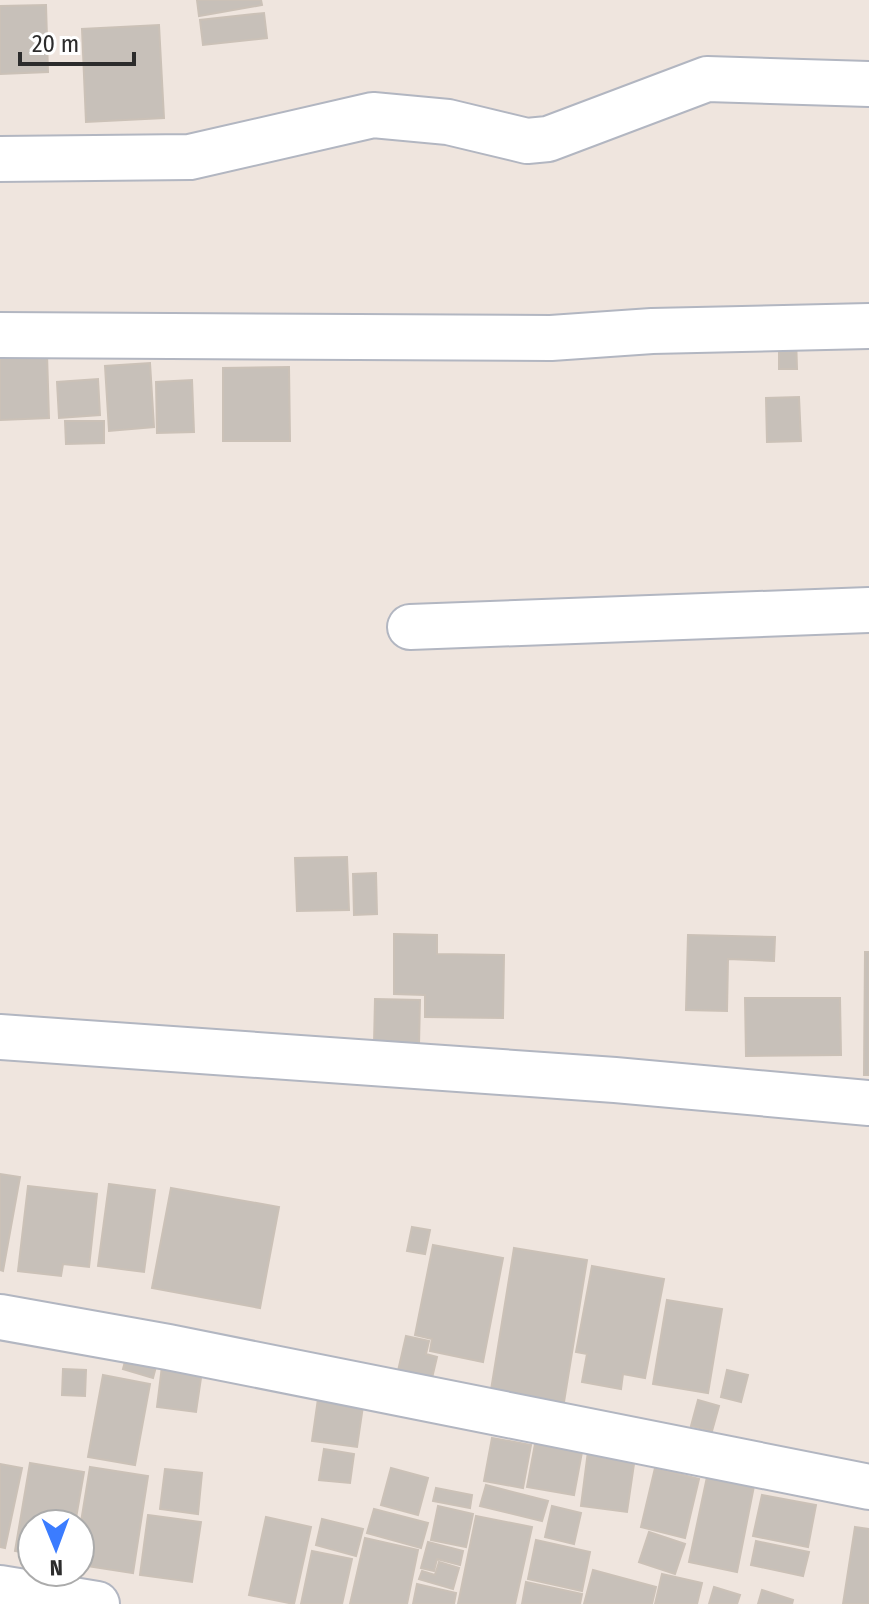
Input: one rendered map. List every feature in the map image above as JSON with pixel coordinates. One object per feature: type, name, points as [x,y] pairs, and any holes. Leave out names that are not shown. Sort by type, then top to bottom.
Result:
[{"type":"street","points":[[0,159],[190,157],[373,115],[448,122],[527,141],[548,139],[707,79],[869,84]]},
{"type":"street","points":[[0,335],[551,338],[652,331],[869,326]]},
{"type":"street","points":[[410,627],[869,610]]},
{"type":"street","points":[[0,1037],[600,1079],[869,1103]]},
{"type":"street","points":[[0,1317],[184,1350],[869,1487]]},
{"type":"street","points":[[0,1588],[97,1604]]},
{"type":"building","points":[[197,0],[261,0],[262,5],[199,16]]},
{"type":"building","points":[[46,5],[48,72],[0,74],[0,6]]},
{"type":"building","points":[[264,13],[267,38],[203,45],[200,20]]},
{"type":"building","points":[[159,25],[164,118],[86,122],[82,29]]},
{"type":"building","points":[[779,336],[796,337],[797,369],[779,369]]},
{"type":"building","points":[[47,354],[49,418],[0,420],[0,356]]},
{"type":"building","points":[[150,363],[154,427],[109,431],[105,366]]},
{"type":"building","points":[[289,367],[290,441],[223,441],[223,368]]},
{"type":"building","points":[[98,379],[100,415],[59,418],[57,382]]},
{"type":"building","points":[[192,380],[194,432],[157,433],[156,382]]},
{"type":"building","points":[[799,397],[801,441],[767,442],[766,398]]},
{"type":"building","points":[[65,421],[104,421],[104,443],[66,444]]},
{"type":"building","points":[[347,857],[349,910],[297,911],[295,858]]},
{"type":"building","points":[[376,873],[377,914],[354,915],[353,874]]},
{"type":"building","points":[[394,934],[437,935],[437,954],[504,955],[503,1018],[425,1017],[425,995],[394,994]]},
{"type":"building","points":[[688,935],[775,937],[774,961],[728,959],[727,1011],[686,1010]]},
{"type":"building","points":[[865,952],[869,952],[869,1075],[864,1075]]},
{"type":"building","points":[[745,998],[840,998],[841,1055],[746,1056]]},
{"type":"building","points":[[375,999],[420,1000],[419,1045],[374,1044]]},
{"type":"building","points":[[0,1174],[20,1177],[3,1271],[0,1270]]},
{"type":"building","points":[[109,1184],[155,1190],[144,1272],[98,1266]]},
{"type":"building","points":[[28,1186],[97,1194],[89,1267],[63,1264],[61,1276],[18,1271]]},
{"type":"building","points":[[171,1188],[279,1207],[260,1308],[152,1288]]},
{"type":"building","points":[[412,1227],[430,1230],[425,1254],[407,1251]]},
{"type":"building","points":[[433,1245],[503,1258],[483,1362],[430,1351],[432,1339],[415,1335]]},
{"type":"building","points":[[514,1248],[587,1260],[564,1402],[491,1390]]},
{"type":"building","points":[[592,1266],[664,1279],[645,1378],[623,1374],[621,1389],[582,1382],[587,1354],[576,1352]]},
{"type":"building","points":[[667,1300],[722,1309],[708,1393],[653,1384]]},
{"type":"building","points":[[406,1336],[429,1341],[426,1354],[437,1357],[432,1378],[398,1371]]},
{"type":"building","points":[[128,1350],[158,1359],[153,1378],[123,1369]]},
{"type":"building","points":[[162,1366],[202,1371],[196,1412],[157,1407]]},
{"type":"building","points":[[63,1369],[86,1370],[85,1396],[62,1395]]},
{"type":"building","points":[[727,1370],[748,1375],[741,1402],[721,1397]]},
{"type":"building","points":[[103,1375],[150,1384],[135,1465],[88,1457]]},
{"type":"building","points":[[318,1399],[363,1406],[357,1447],[312,1441]]},
{"type":"building","points":[[698,1400],[719,1406],[712,1431],[691,1426]]},
{"type":"building","points":[[492,1438],[531,1445],[523,1488],[484,1481]]},
{"type":"building","points":[[535,1444],[582,1452],[574,1495],[527,1487]]},
{"type":"building","points":[[324,1449],[354,1454],[350,1483],[319,1480]]},
{"type":"building","points":[[588,1451],[635,1457],[627,1512],[581,1506]]},
{"type":"building","points":[[30,1463],[84,1472],[78,1508],[22,1508]]},
{"type":"building","points":[[0,1464],[22,1468],[5,1548],[0,1547]]},
{"type":"building","points":[[90,1467],[148,1476],[133,1573],[96,1567],[96,1508],[83,1508]]},
{"type":"building","points":[[391,1468],[428,1478],[418,1515],[381,1505]]},
{"type":"building","points":[[655,1468],[699,1479],[685,1538],[641,1527]]},
{"type":"building","points":[[165,1469],[202,1473],[198,1514],[160,1509]]},
{"type":"building","points":[[707,1477],[754,1486],[737,1572],[689,1562]]},
{"type":"building","points":[[486,1485],[548,1501],[542,1521],[480,1506]]},
{"type":"building","points":[[436,1488],[472,1495],[470,1508],[433,1501]]},
{"type":"building","points":[[762,1495],[816,1505],[808,1547],[753,1536]]},
{"type":"building","points":[[438,1506],[473,1514],[466,1547],[431,1540]]},
{"type":"building","points":[[552,1506],[581,1513],[574,1544],[545,1537]]},
{"type":"building","points":[[374,1509],[428,1523],[421,1548],[367,1533]]},
{"type":"building","points":[[148,1515],[201,1522],[192,1582],[140,1575]]},
{"type":"building","points":[[476,1516],[532,1527],[515,1604],[458,1604]]},
{"type":"building","points":[[266,1517],[311,1527],[294,1604],[249,1595]]},
{"type":"building","points":[[322,1519],[363,1529],[356,1556],[316,1545]]},
{"type":"building","points":[[855,1527],[869,1529],[869,1604],[843,1604]]},
{"type":"building","points":[[649,1532],[685,1544],[675,1574],[639,1562]]},
{"type":"building","points":[[365,1538],[418,1550],[407,1604],[350,1604]]},
{"type":"building","points":[[536,1540],[590,1552],[582,1591],[528,1579]]},
{"type":"building","points":[[756,1541],[809,1552],[803,1576],[751,1565]]},
{"type":"building","points":[[428,1542],[463,1551],[460,1565],[437,1559],[434,1571],[421,1568]]},
{"type":"building","points":[[312,1551],[352,1559],[342,1604],[301,1604]]},
{"type":"building","points":[[439,1562],[459,1568],[453,1589],[419,1579],[422,1571],[435,1575]]},
{"type":"building","points":[[593,1570],[656,1587],[652,1604],[584,1604]]},
{"type":"building","points":[[662,1574],[702,1583],[697,1604],[655,1604]]},
{"type":"building","points":[[526,1582],[582,1594],[580,1604],[522,1604]]},
{"type":"building","points":[[417,1584],[456,1593],[454,1604],[413,1604]]},
{"type":"building","points":[[714,1587],[740,1595],[737,1604],[709,1604]]},
{"type":"building","points":[[762,1590],[793,1600],[792,1604],[758,1604]]}]
